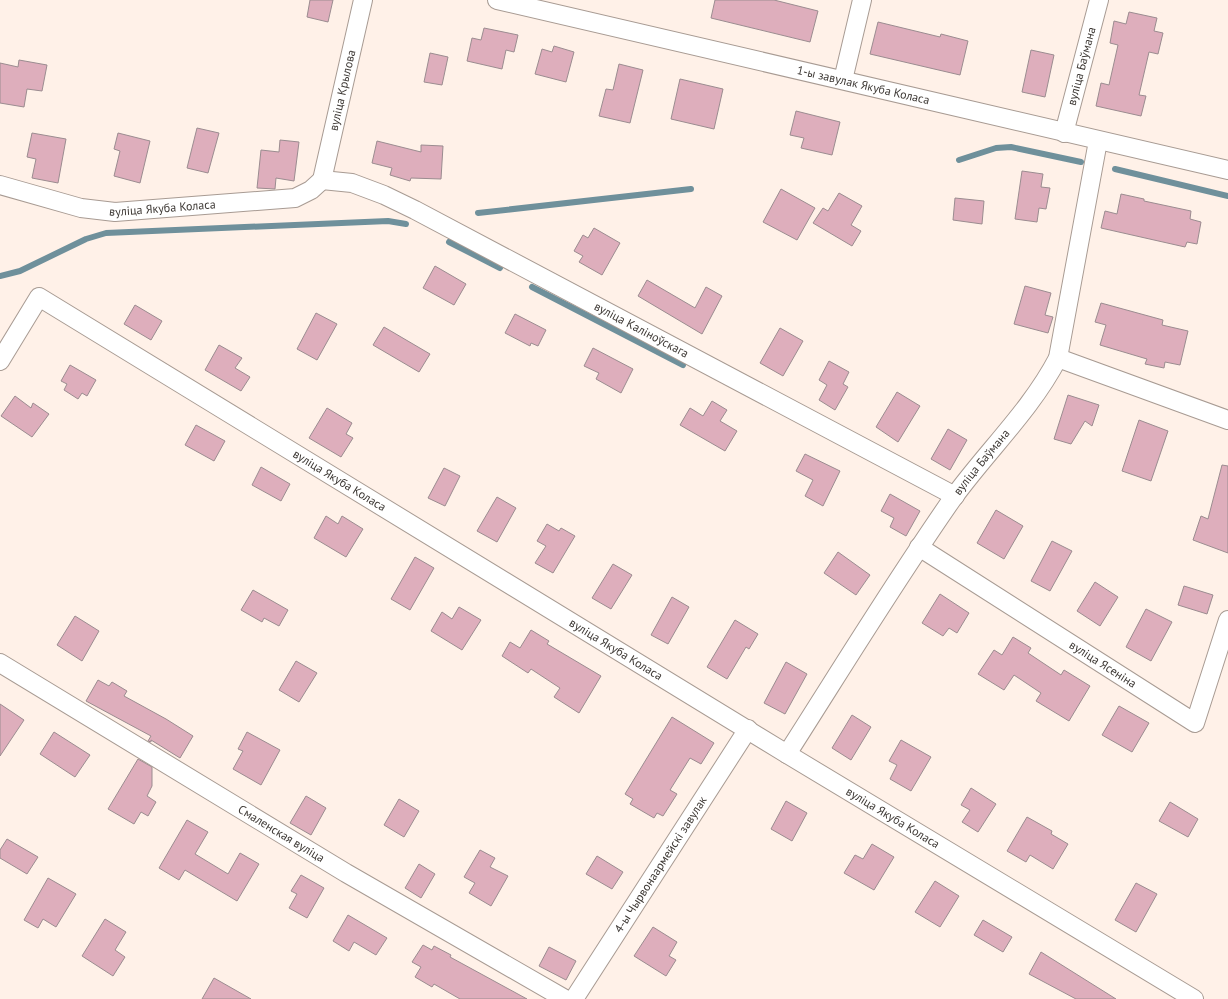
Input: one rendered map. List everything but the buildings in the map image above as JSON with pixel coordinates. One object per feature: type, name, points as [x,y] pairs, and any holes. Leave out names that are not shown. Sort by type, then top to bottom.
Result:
[{"type":"street","name":"вуліца Крылова","points":[[322,180],[363,0]]},
{"type":"street","name":"1-ы завулак Якуба Коласа","points":[[498,0],[1098,141],[1228,170]]},
{"type":"street","points":[[843,80],[862,0]]},
{"type":"street","name":"вуліца Баўмана","points":[[1064,133],[1099,0]]},
{"type":"street","name":"вуліца Баўмана","points":[[787,754],[920,547],[955,496],[1036,395],[1049,376],[1058,358],[1098,141]]},
{"type":"street","name":"вуліца Якуба Коласа","points":[[0,185],[81,208],[115,212],[295,198],[311,190],[322,180]]},
{"type":"street","name":"вуліца Каліноўскага","points":[[322,180],[352,184],[384,194],[955,496]]},
{"type":"street","name":"вуліца Якуба Коласа","points":[[0,361],[39,297],[787,754],[1194,999]]},
{"type":"street","points":[[1058,358],[1228,420]]},
{"type":"street","name":"вуліца Ясеніна","points":[[920,547],[1195,723],[1228,620]]},
{"type":"street","name":"Смаленская вуліца","points":[[0,663],[346,873],[565,999]]},
{"type":"street","name":"4-ы Чырвонаармейскі завулак","points":[[574,999],[748,729]]},
{"type":"waterway","points":[[959,160],[996,148],[1011,147],[1081,162]]},
{"type":"waterway","points":[[1115,169],[1228,196]]},
{"type":"waterway","points":[[478,213],[691,189]]},
{"type":"waterway","points":[[0,276],[20,271],[86,239],[106,233],[388,221],[406,224]]},
{"type":"waterway","points":[[449,242],[500,268]]},
{"type":"waterway","points":[[532,287],[683,365]]}]
